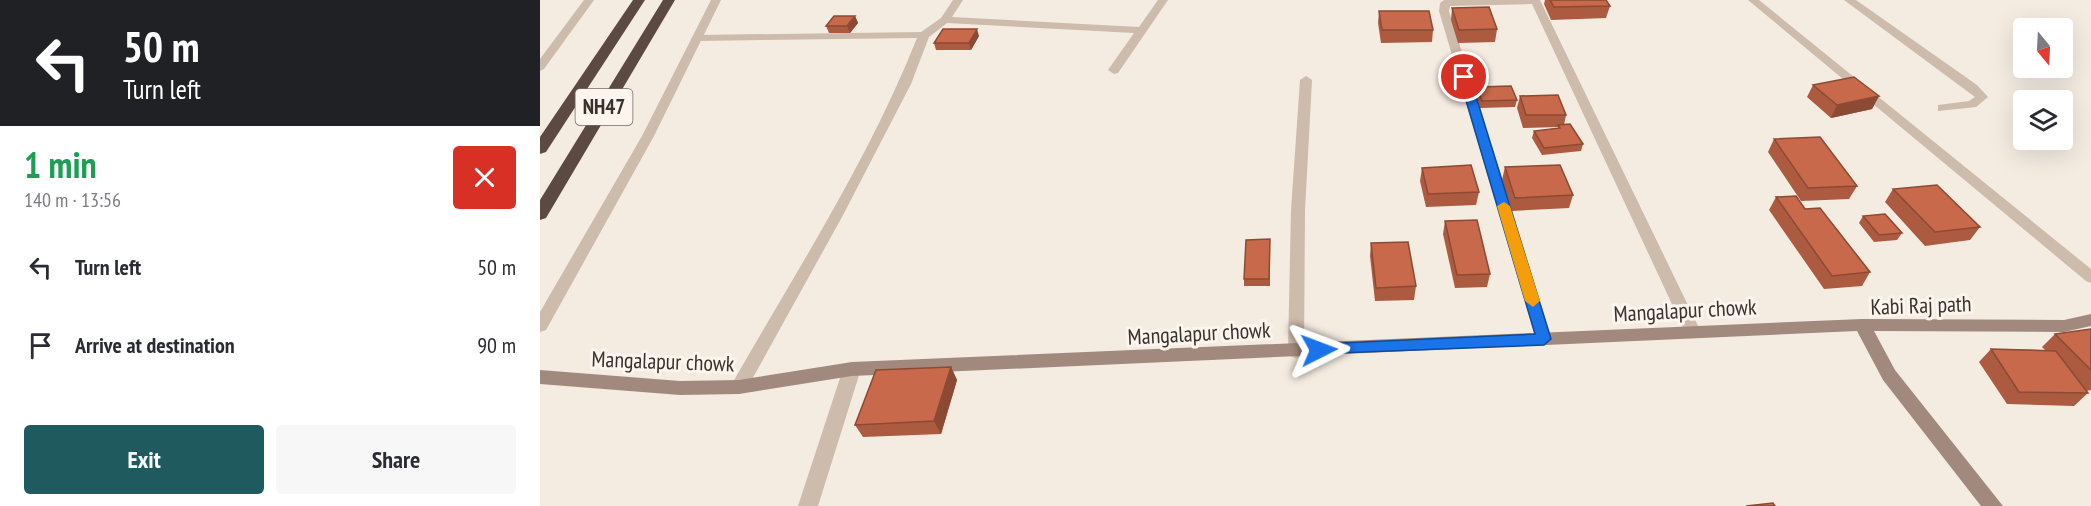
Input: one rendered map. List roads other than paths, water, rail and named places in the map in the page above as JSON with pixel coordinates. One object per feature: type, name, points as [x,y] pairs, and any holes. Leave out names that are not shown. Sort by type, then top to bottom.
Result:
[{"type":"highway","name":"NH47","points":[[540,149],[639,0]]},
{"type":"highway","name":"NH47","points":[[540,214],[669,0]]},
{"type":"street","points":[[540,67],[589,0]]},
{"type":"street","points":[[540,326],[648,136],[716,0]]},
{"type":"street","points":[[739,387],[835,217],[905,84],[924,35],[945,20],[958,0]]},
{"type":"street","points":[[1114,70],[1163,0]]},
{"type":"street","points":[[1753,0],[2091,277]]},
{"type":"street","points":[[1849,0],[1982,97],[1972,104],[1942,108]]},
{"type":"street","points":[[1544,339],[1444,11],[1445,3],[1535,1],[1692,332]]},
{"type":"street","points":[[945,20],[1142,30]]},
{"type":"street","points":[[697,38],[924,35]]},
{"type":"street","points":[[1296,351],[1298,210],[1306,80]]},
{"type":"street","name":"Kabi Raj path","points":[[1993,506],[1889,375],[1862,325],[2064,326],[2091,320]]},
{"type":"street","name":"Mangalapur chowk","points":[[540,377],[680,388],[739,387],[852,369],[1862,325]]},
{"type":"street","points":[[808,506],[852,369]]}]
